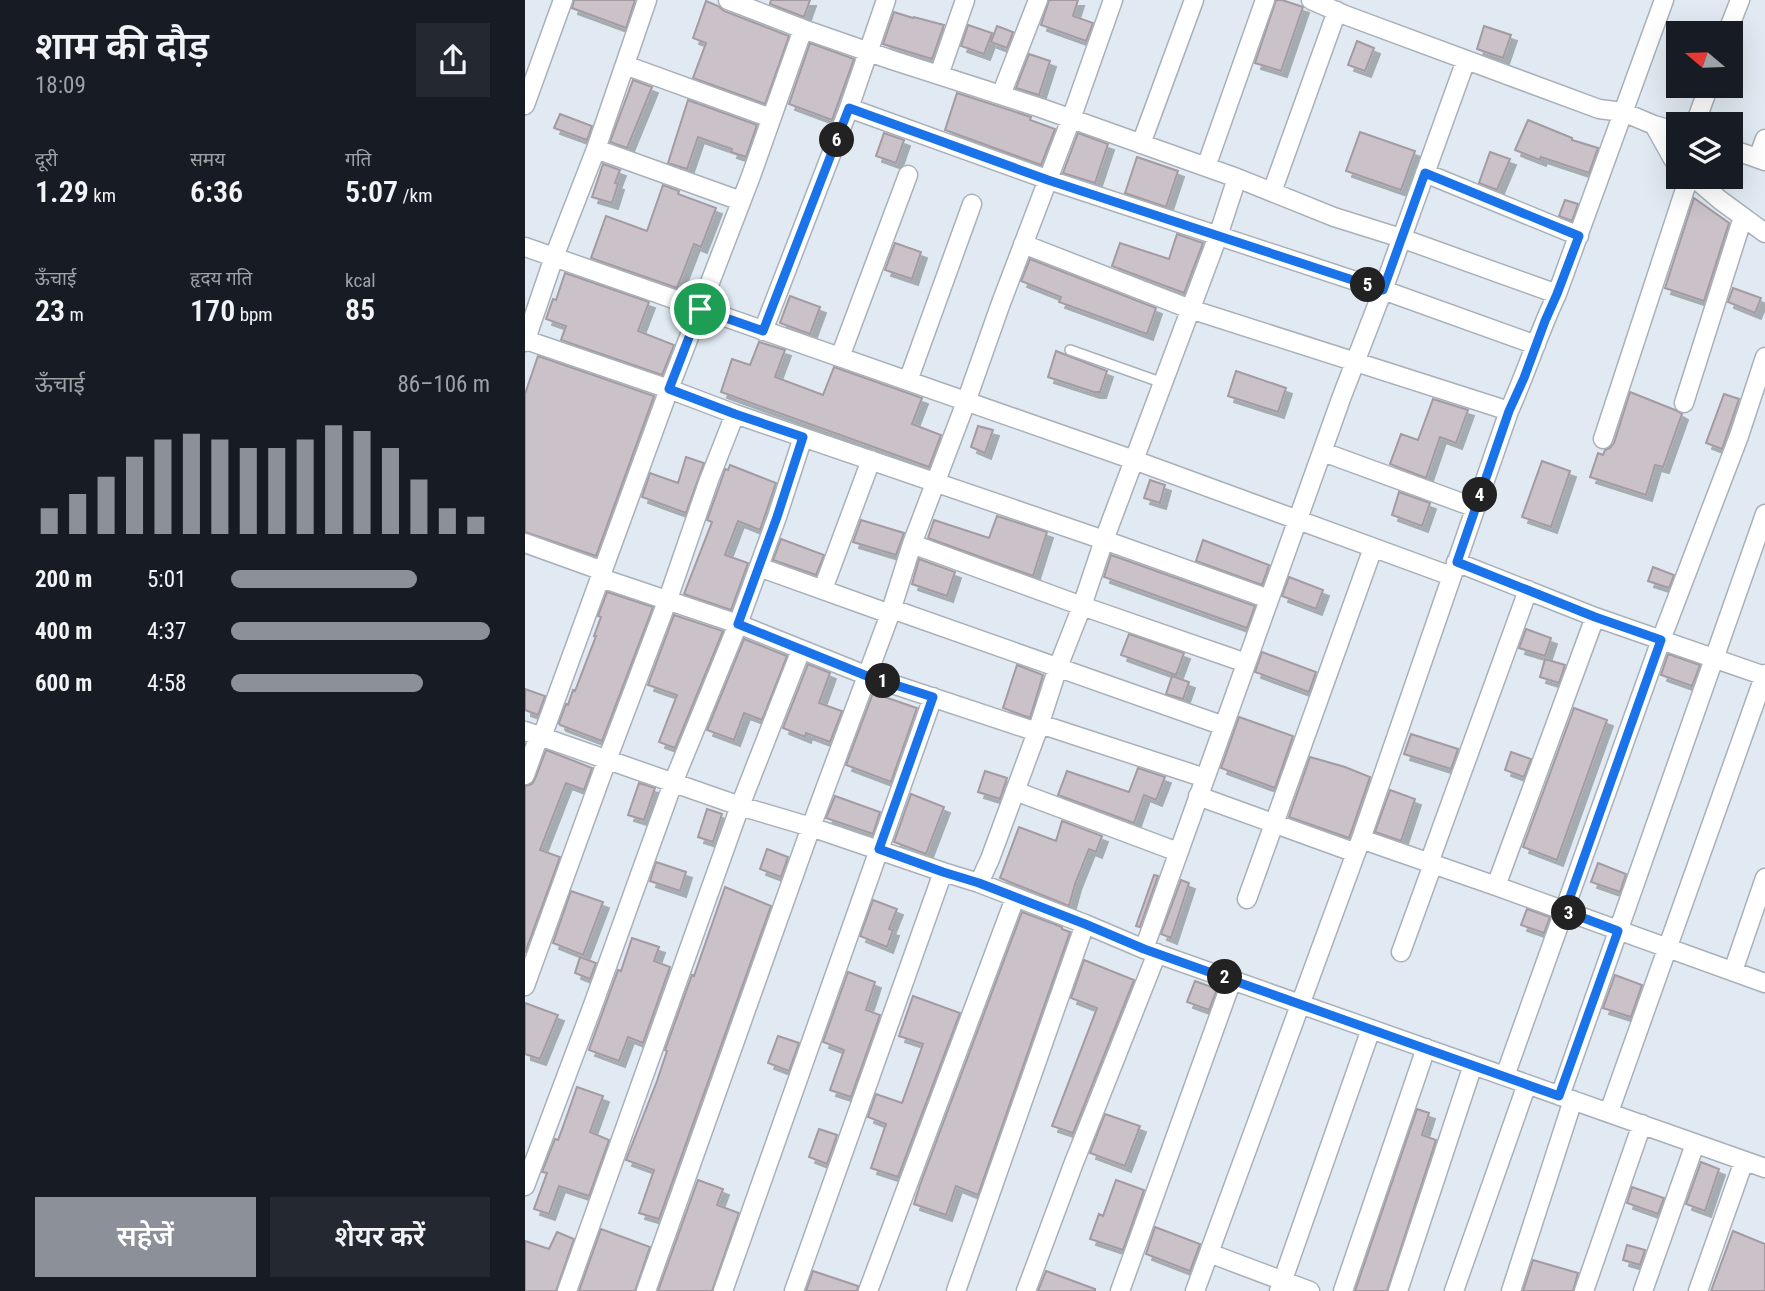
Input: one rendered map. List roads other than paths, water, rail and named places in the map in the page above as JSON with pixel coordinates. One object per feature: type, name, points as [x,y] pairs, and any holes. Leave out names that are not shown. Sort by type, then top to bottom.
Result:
[{"type":"street","points":[[525,105],[563,0]]},
{"type":"street","points":[[647,0],[596,149],[525,341],[1269,599]]},
{"type":"street","points":[[728,0],[803,29],[1071,119],[1237,178],[1334,217],[1557,294]]},
{"type":"street","points":[[763,331],[849,108],[886,0]]},
{"type":"street","points":[[939,75],[965,0]]},
{"type":"street","points":[[1001,95],[1038,0]]},
{"type":"street","points":[[646,1291],[811,827],[891,612],[912,544],[967,402],[1113,0]]},
{"type":"street","points":[[1141,144],[1194,0]]},
{"type":"street","points":[[1206,167],[1265,0]]},
{"type":"street","points":[[1311,0],[1599,109],[1623,112],[1666,128]]},
{"type":"street","points":[[1195,1291],[1358,846],[1509,411],[1579,236],[1664,0]]},
{"type":"street","points":[[1731,21],[1739,0]]},
{"type":"street","points":[[1272,192],[1337,11]]},
{"type":"street","points":[[525,775],[535,734],[602,575],[803,29]]},
{"type":"street","points":[[1026,1291],[1150,951],[1178,852],[1198,796],[1467,60]]},
{"type":"street","points":[[625,65],[771,118]]},
{"type":"street","points":[[849,108],[1048,180],[1383,290],[1536,345]]},
{"type":"street","points":[[1654,125],[1666,146]]},
{"type":"street","points":[[1743,153],[1761,159],[1765,139]]},
{"type":"street","points":[[596,149],[741,201]]},
{"type":"street","points":[[1425,173],[1579,236]]},
{"type":"street","points":[[840,357],[908,175]]},
{"type":"street","points":[[979,883],[1015,792],[1237,178]]},
{"type":"street","points":[[1603,439],[1687,189]]},
{"type":"street","points":[[1706,189],[1765,233]]},
{"type":"street","points":[[908,381],[972,204]]},
{"type":"street","points":[[1684,403],[1743,217]]},
{"type":"street","points":[[1023,244],[1190,309],[1509,411]]},
{"type":"street","points":[[525,247],[1134,460],[1373,548],[1528,590],[1595,617],[1765,676],[1609,1112]]},
{"type":"street","points":[[1505,1076],[1661,640],[1739,436],[1765,357]]},
{"type":"street","points":[[525,986],[735,414]]},
{"type":"street","points":[[525,1186],[673,783],[738,624],[803,437]]},
{"type":"street","points":[[1322,452],[1476,508]]},
{"type":"street","points":[[823,589],[871,460]]},
{"type":"street","points":[[1511,1291],[1566,1098],[1618,931],[1765,514]]},
{"type":"street","points":[[525,543],[867,676],[1205,778]]},
{"type":"street","points":[[912,544],[1246,663]]},
{"type":"street","points":[[1247,899],[1373,548]]},
{"type":"street","points":[[759,566],[1224,726]]},
{"type":"street","points":[[1401,952],[1528,590]]},
{"type":"street","points":[[1496,886],[1595,617]]},
{"type":"street","points":[[567,1291],[740,806],[801,650]]},
{"type":"street","points":[[723,1291],[933,697]]},
{"type":"street","points":[[535,734],[740,806],[979,883],[1150,951],[1765,1168]]},
{"type":"street","points":[[1015,792],[1178,852]]},
{"type":"street","points":[[1198,796],[1274,824],[1431,863],[1765,983]]},
{"type":"street","points":[[794,1291],[943,872]]},
{"type":"street","points":[[1733,971],[1765,878]]},
{"type":"street","points":[[867,1291],[1014,898]]},
{"type":"street","points":[[956,1291],[1085,924]]},
{"type":"street","points":[[1119,1291],[1233,980]]},
{"type":"street","points":[[1281,1286],[1371,1029]]},
{"type":"street","points":[[1343,1291],[1426,1048]]},
{"type":"street","points":[[1398,1291],[1473,1065]]},
{"type":"street","points":[[1454,1291],[1527,1084]]},
{"type":"street","points":[[1584,1291],[1642,1124]]},
{"type":"street","points":[[1643,1291],[1695,1144]]},
{"type":"street","points":[[1698,1291],[1744,1161]]},
{"type":"street","points":[[1209,1253],[1281,1286],[1310,1291]]},
{"type":"lane","points":[[1070,350],[1163,383]]}]
